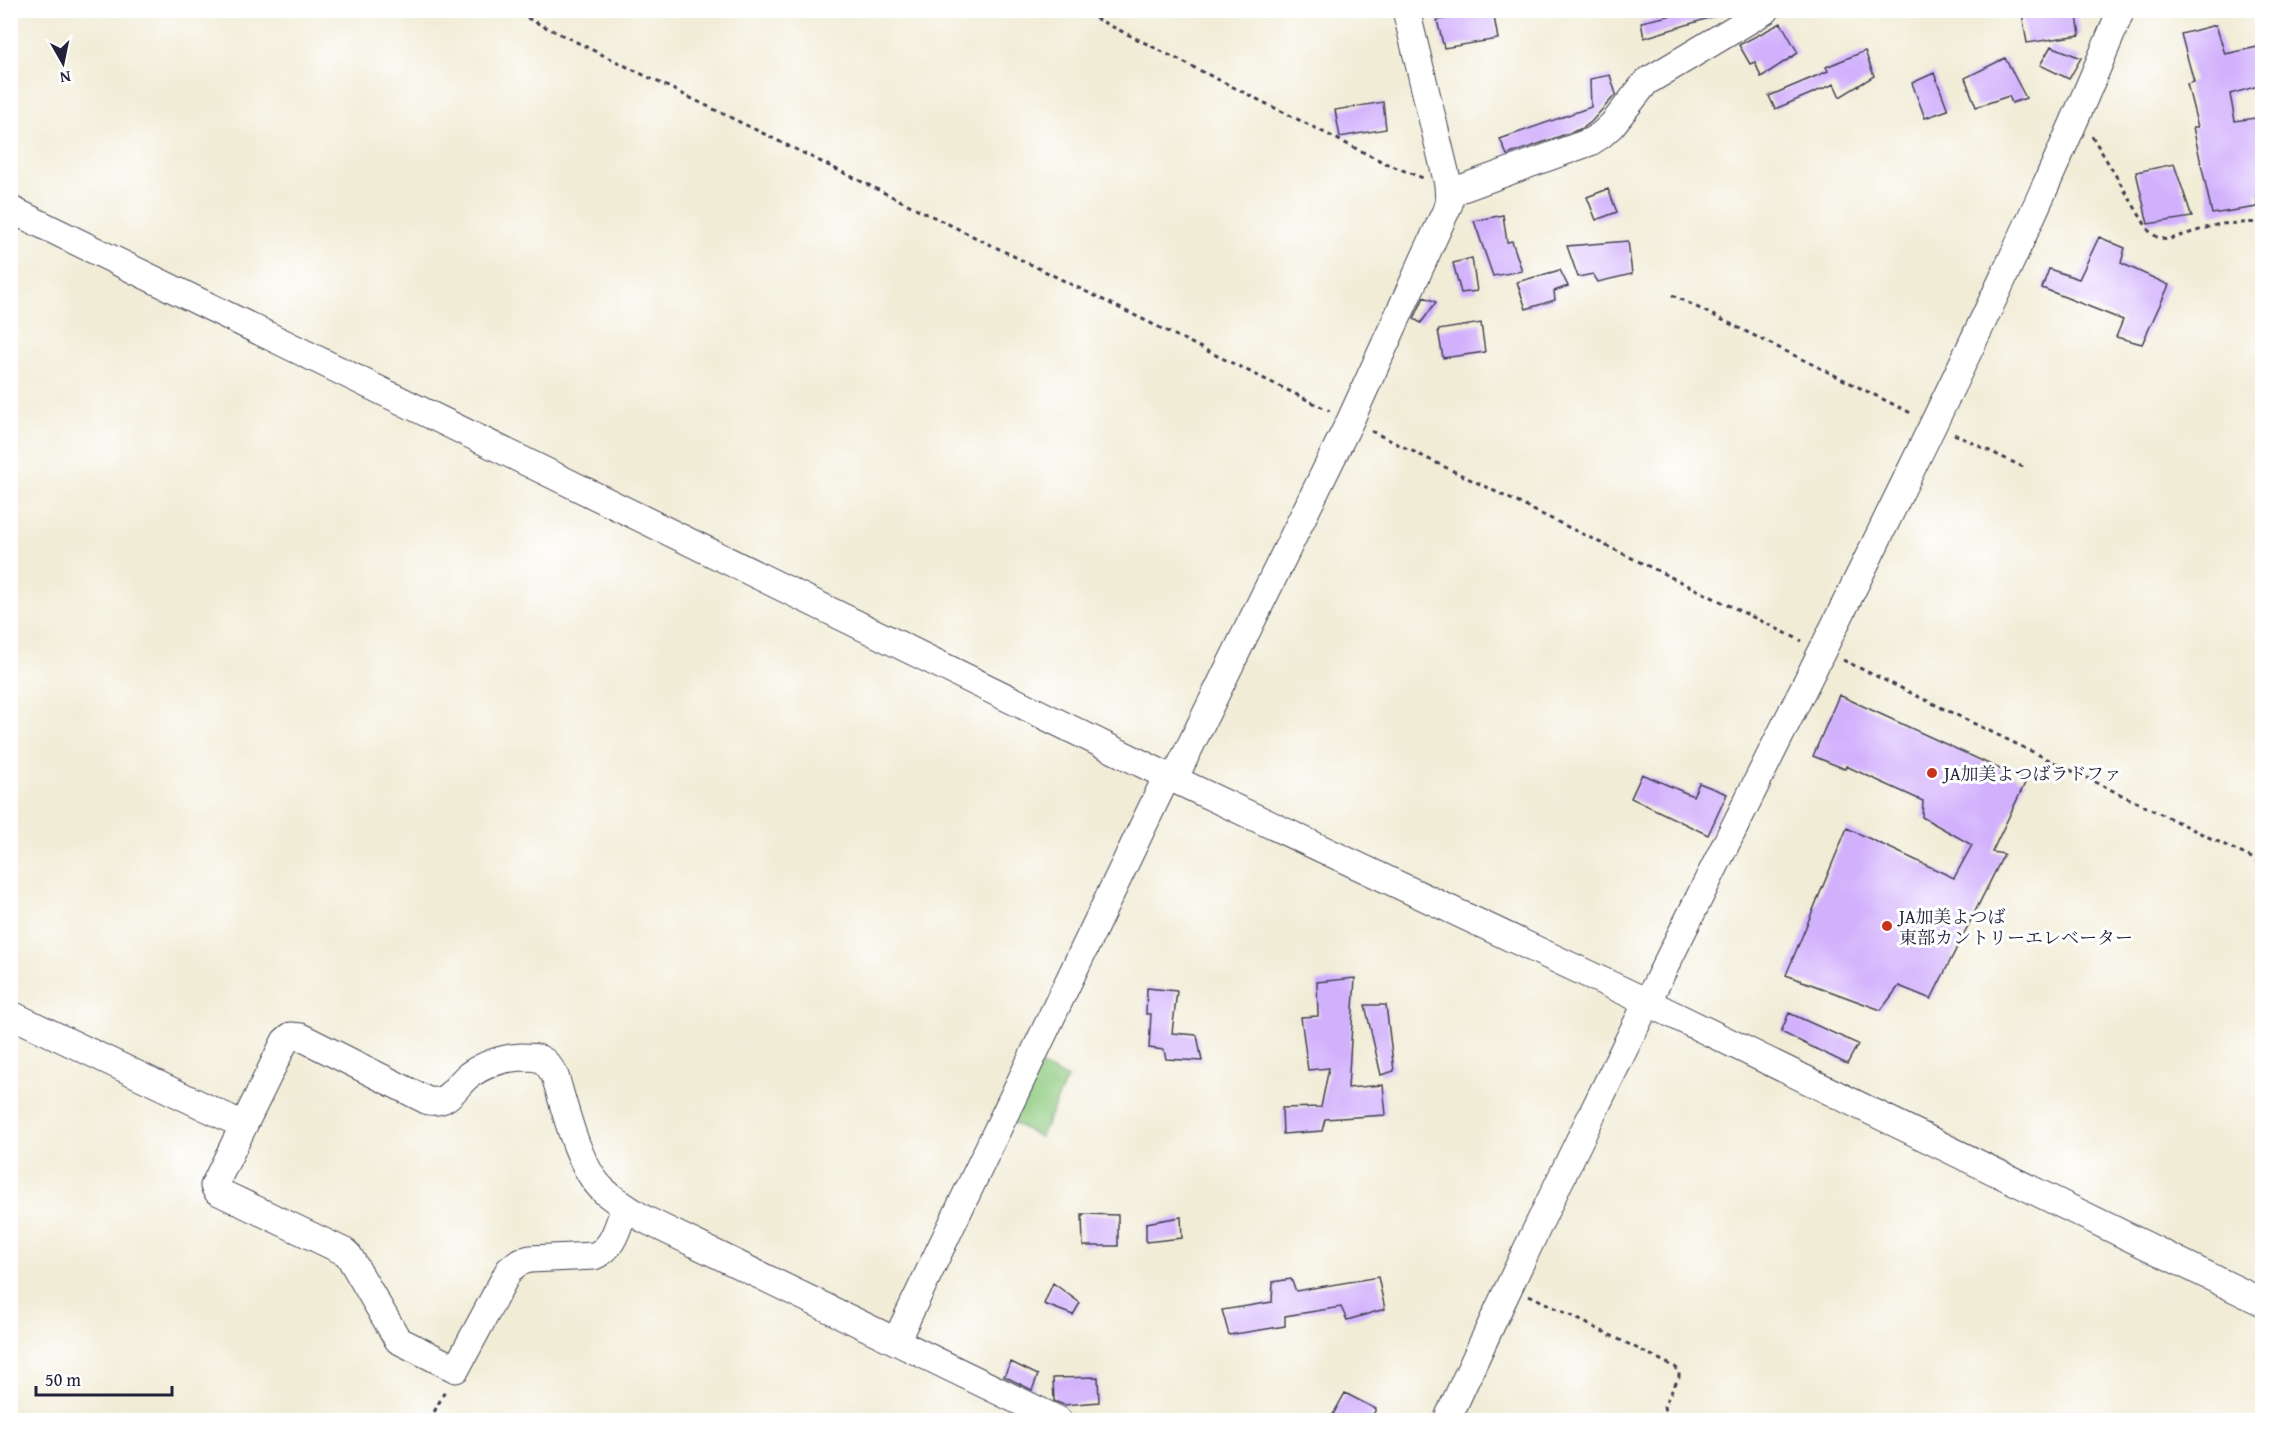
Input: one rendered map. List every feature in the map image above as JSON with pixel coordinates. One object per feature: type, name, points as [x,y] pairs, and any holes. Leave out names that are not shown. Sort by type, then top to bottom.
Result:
[{"type":"street","points":[[896,1341],[1350,421],[1449,204],[1448,189],[1406,10]]},
{"type":"street","points":[[1448,189],[1590,142],[1612,125],[1646,82],[1766,10]]},
{"type":"street","points":[[1448,1420],[1509,1286],[1647,1002],[1934,424],[2079,114],[2121,10]]},
{"type":"street","points":[[10,209],[1178,768],[1647,1002],[2262,1302]]},
{"type":"street","points":[[10,1014],[243,1125]]},
{"type":"street","points":[[626,1207],[608,1248],[602,1253],[594,1256],[530,1259],[519,1262],[509,1270],[456,1369],[398,1340],[345,1252],[217,1191],[214,1186],[285,1041],[291,1036],[301,1037],[429,1101],[438,1102],[446,1099],[469,1076],[489,1064],[512,1058],[537,1057],[547,1062],[555,1076],[589,1173],[602,1190],[626,1207],[645,1219],[1058,1420]]},
{"type":"path","points":[[511,10],[1822,651],[2262,863]]},
{"type":"path","points":[[1079,10],[1387,164],[1448,189]]},
{"type":"path","points":[[2079,114],[2149,231],[2157,237],[2167,240],[2219,224],[2262,222]]},
{"type":"path","points":[[1672,295],[2023,467]]},
{"type":"path","points":[[1509,1286],[1676,1367],[1679,1377],[1664,1406],[1666,1420]]},
{"type":"path","points":[[430,1420],[456,1369]]},
{"type":"green space","points":[[1039,1065],[1067,1078],[1040,1137],[1010,1121]]},
{"type":"building","points":[[1668,10],[1722,10],[1722,14],[1644,38],[1641,22],[1669,16]]},
{"type":"building","points":[[2048,10],[2076,10],[2080,35],[2027,43],[2022,14]]},
{"type":"building","points":[[1493,11],[1498,39],[1444,48],[1437,20]]},
{"type":"building","points":[[1781,23],[1798,53],[1761,77],[1755,62],[1750,64],[1739,45]]},
{"type":"building","points":[[2216,25],[2225,54],[2262,46],[2262,85],[2230,94],[2235,121],[2262,117],[2262,194],[2257,194],[2257,207],[2212,214],[2193,127],[2198,127],[2187,84],[2194,82],[2181,34]]},
{"type":"building","points":[[2051,46],[2081,58],[2069,79],[2040,65]]},
{"type":"building","points":[[1865,51],[1874,76],[1840,97],[1834,84],[1775,109],[1769,96],[1828,71],[1826,67]]},
{"type":"building","points":[[2005,58],[2026,98],[2012,103],[2009,96],[1976,107],[1965,78]]},
{"type":"building","points":[[1934,73],[1948,110],[1925,118],[1912,83]]},
{"type":"building","points":[[1610,75],[1616,94],[1591,122],[1583,128],[1507,155],[1500,139],[1591,107],[1590,79]]},
{"type":"building","points":[[1383,102],[1386,129],[1340,137],[1335,110]]},
{"type":"building","points":[[2174,164],[2192,217],[2148,224],[2136,172]]},
{"type":"building","points":[[1608,189],[1617,212],[1596,220],[1587,197]]},
{"type":"building","points":[[1503,215],[1507,242],[1512,241],[1522,271],[1493,276],[1474,221]]},
{"type":"building","points":[[2099,237],[2125,248],[2121,263],[2169,285],[2142,344],[2116,337],[2123,320],[2042,288],[2049,269],[2079,279]]},
{"type":"building","points":[[1628,241],[1632,274],[1598,282],[1593,274],[1578,277],[1567,246]]},
{"type":"building","points":[[1472,258],[1477,291],[1461,293],[1453,263]]},
{"type":"building","points":[[1560,270],[1568,286],[1554,291],[1555,300],[1526,309],[1517,282]]},
{"type":"building","points":[[1424,297],[1436,302],[1421,323],[1414,319]]},
{"type":"building","points":[[1481,323],[1485,352],[1443,358],[1438,330]]},
{"type":"building","name":"JA加美よつば 東部カントリーエレベーター","points":[[1839,695],[2026,781],[1992,852],[2004,854],[1931,999],[1899,986],[1881,1010],[1786,975],[1847,828],[1954,878],[1972,845],[1922,817],[1923,801],[1846,766],[1845,769],[1813,756]]},
{"type":"building","points":[[1642,774],[1693,796],[1699,783],[1727,794],[1708,835],[1631,798]]},
{"type":"building","points":[[1355,978],[1348,1088],[1383,1085],[1386,1115],[1325,1119],[1322,1131],[1283,1134],[1282,1108],[1321,1107],[1329,1068],[1308,1070],[1301,1017],[1318,1016],[1317,982]]},
{"type":"building","points":[[1147,988],[1177,991],[1172,1033],[1197,1035],[1202,1061],[1166,1059],[1164,1050],[1149,1048],[1151,1014],[1146,1014]]},
{"type":"building","points":[[1365,1005],[1386,1005],[1394,1071],[1381,1075]]},
{"type":"building","points":[[1789,1013],[1858,1044],[1847,1064],[1781,1032]]},
{"type":"building","points":[[1082,1214],[1118,1215],[1118,1246],[1083,1246]]},
{"type":"building","points":[[1181,1217],[1182,1238],[1146,1242],[1146,1223]]},
{"type":"building","points":[[1378,1277],[1385,1309],[1347,1320],[1341,1307],[1285,1316],[1285,1326],[1229,1335],[1222,1310],[1272,1302],[1273,1282],[1291,1279],[1296,1291]]},
{"type":"building","points":[[1053,1283],[1080,1303],[1073,1315],[1044,1304]]},
{"type":"building","points":[[1011,1362],[1038,1375],[1032,1390],[1004,1376]]},
{"type":"building","points":[[1098,1377],[1099,1402],[1064,1405],[1054,1401],[1053,1378]]},
{"type":"building","points":[[1345,1393],[1376,1409],[1370,1420],[1330,1420]]},
{"type":"waterway","points":[[10,1415],[22,1420]]},
{"type":"place","name":"JA加美よつばラドファ","points":[[1932,773]]},
{"type":"place","name":"JA加美よつば 東部カントリーエレベーター","points":[[1887,926]]}]
